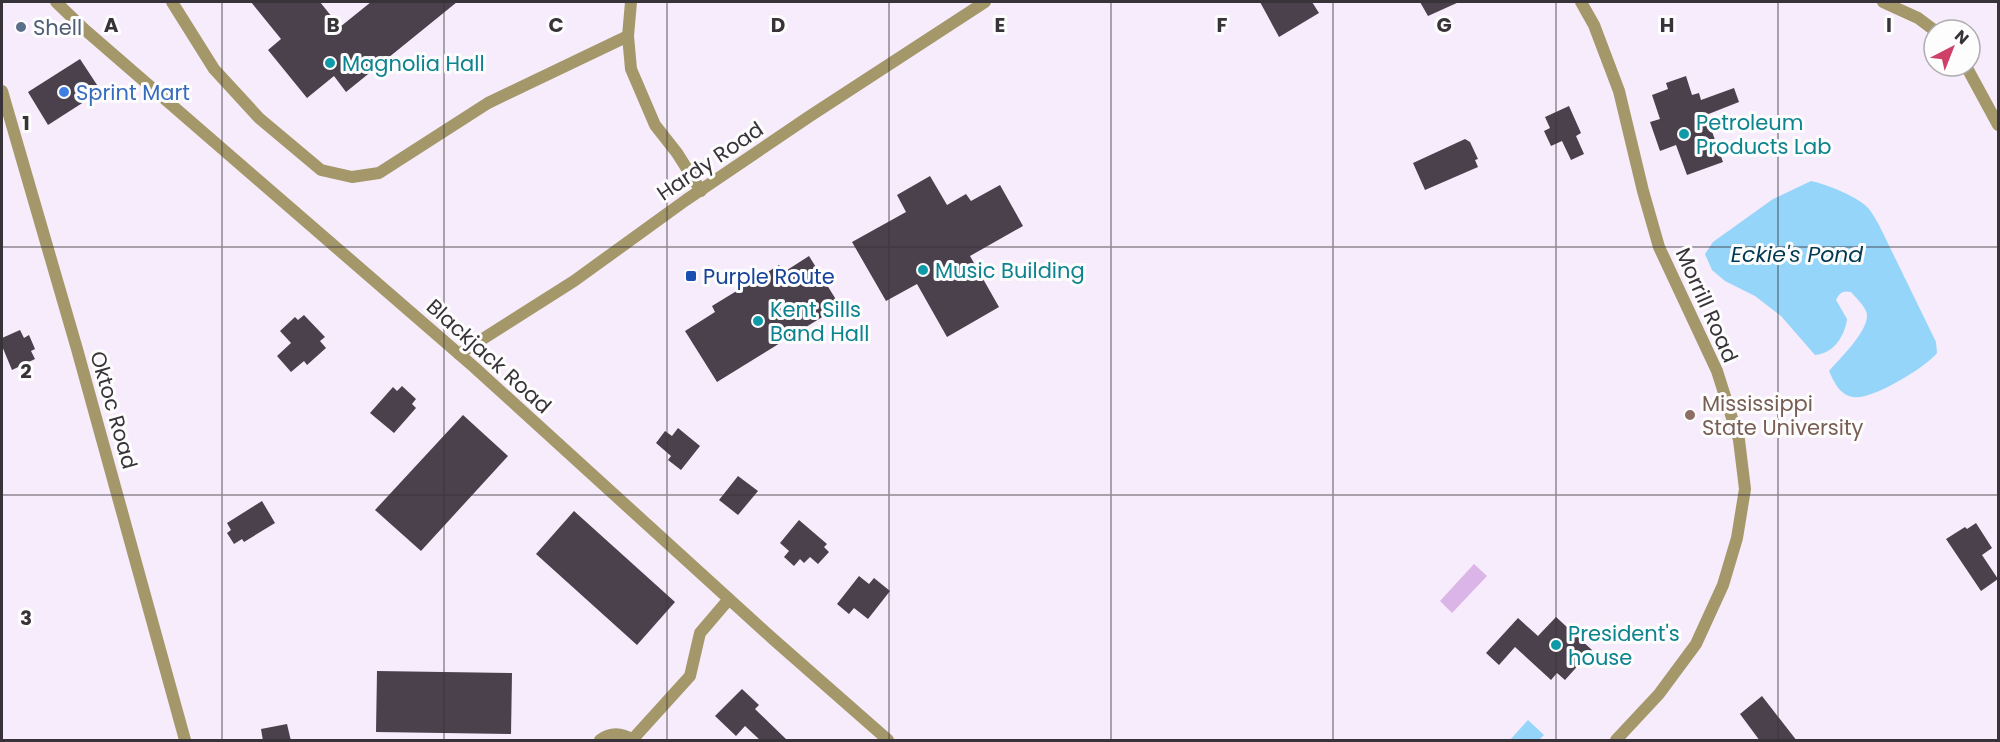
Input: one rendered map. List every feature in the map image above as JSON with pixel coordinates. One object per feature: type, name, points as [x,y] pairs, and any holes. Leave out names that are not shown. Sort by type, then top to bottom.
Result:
[{"type":"street","points":[[171,2],[214,69],[259,118],[321,170],[352,177],[380,173],[488,103],[628,36]]},
{"type":"street","points":[[631,2],[628,36],[631,69],[655,125],[701,191]]},
{"type":"street","name":"Hardy Road","points":[[459,354],[574,282],[810,116],[985,2]]},
{"type":"street","name":"Morrill Road","points":[[1581,2],[1594,25],[1619,91],[1643,192],[1659,247],[1717,371],[1739,440],[1745,489],[1737,538],[1724,585],[1696,644],[1659,694],[1616,741]]},
{"type":"street","points":[[1884,2],[1922,21]]},
{"type":"street","name":"Blackjack Road","points":[[54,3],[459,354],[888,741]]},
{"type":"street","points":[[1973,78],[1998,125]]},
{"type":"street","name":"Oktoc Road","points":[[2,91],[77,349],[185,741]]},
{"type":"street","points":[[600,741],[615,734],[627,736],[632,740],[690,676],[700,633],[729,599]]},
{"type":"shaded area","points":[[1474,564],[1487,576],[1452,613],[1440,601]]},
{"type":"water","name":"Eckie's Pond","points":[[1811,181],[1842,192],[1869,209],[1936,342],[1937,353],[1922,366],[1885,389],[1861,397],[1844,394],[1835,384],[1829,371],[1860,334],[1867,318],[1865,308],[1851,292],[1842,293],[1836,300],[1847,319],[1841,338],[1833,348],[1815,355],[1781,316],[1755,296],[1725,281],[1712,270],[1705,254],[1713,242],[1773,199]]},
{"type":"water","points":[[1528,720],[1544,735],[1539,740],[1510,740]]},
{"type":"building","name":"Magnolia Hall","points":[[251,2],[320,2],[340,27],[371,2],[457,2],[346,92],[334,76],[307,98],[268,50],[281,39]]},
{"type":"building","points":[[1260,2],[1312,2],[1319,13],[1279,37]]},
{"type":"building","points":[[1420,2],[1459,2],[1428,16]]},
{"type":"building","name":"Sprint Mart","points":[[80,59],[101,91],[48,125],[28,92]]},
{"type":"building","name":"Petroleum Products Lab","points":[[1686,76],[1692,95],[1699,93],[1701,100],[1734,88],[1739,102],[1706,115],[1723,162],[1687,175],[1676,145],[1660,151],[1650,122],[1660,119],[1652,95],[1668,89],[1666,83]]},
{"type":"building","points":[[1569,106],[1581,133],[1576,136],[1584,154],[1571,160],[1562,141],[1551,146],[1544,131],[1550,128],[1545,117]]},
{"type":"building","points":[[1465,139],[1470,142],[1478,159],[1475,160],[1478,167],[1425,190],[1413,163]]},
{"type":"building","name":"Music Building","points":[[930,176],[947,205],[966,194],[971,201],[1000,185],[1023,226],[970,256],[999,307],[947,337],[917,284],[886,301],[852,242],[906,212],[897,195]]},
{"type":"building","name":"Kent Sills Band Hall","points":[[809,256],[840,306],[717,382],[685,331],[715,312],[712,306],[779,265],[784,272]]},
{"type":"building","points":[[304,315],[325,337],[320,341],[326,348],[307,365],[304,361],[291,372],[277,356],[291,343],[280,331],[295,317],[298,320]]},
{"type":"building","points":[[20,330],[24,338],[29,335],[35,349],[31,351],[35,359],[12,370],[2,346],[2,338]]},
{"type":"building","points":[[402,386],[416,399],[412,404],[416,408],[394,433],[370,413],[393,387],[397,391]]},
{"type":"building","points":[[463,415],[508,456],[421,551],[375,510]]},
{"type":"building","points":[[678,428],[700,446],[681,470],[668,460],[671,456],[656,443],[665,431],[672,436]]},
{"type":"building","points":[[738,476],[758,491],[738,515],[719,500]]},
{"type":"building","points":[[262,501],[275,523],[244,542],[242,539],[234,544],[227,533],[231,530],[227,523]]},
{"type":"building","points":[[574,511],[675,602],[637,645],[536,554]]},
{"type":"building","points":[[799,520],[827,544],[824,547],[829,552],[818,564],[810,557],[804,563],[800,559],[794,566],[784,557],[789,551],[780,543]]},
{"type":"building","points":[[1976,523],[1992,548],[1982,555],[1998,579],[1981,591],[1946,539]]},
{"type":"building","points":[[859,576],[869,584],[874,578],[890,591],[868,619],[854,608],[849,614],[837,604]]},
{"type":"building","name":"President's house","points":[[1556,617],[1592,650],[1565,680],[1557,673],[1551,680],[1515,647],[1499,665],[1486,653],[1518,618],[1538,636]]},
{"type":"building","points":[[377,671],[512,673],[511,734],[376,732]]},
{"type":"building","points":[[742,689],[759,705],[755,709],[788,741],[761,741],[745,726],[736,736],[715,716]]},
{"type":"building","points":[[1762,696],[1797,741],[1760,741],[1740,714]]},
{"type":"building","points":[[287,724],[291,741],[263,741],[261,729]]},
{"type":"place","name":"Shell","points":[[21,27]]},
{"type":"place","name":"Magnolia Hall","points":[[330,63]]},
{"type":"place","name":"Sprint Mart","points":[[64,92]]},
{"type":"place","name":"Petroleum Products Lab","points":[[1684,134]]},
{"type":"place","name":"Music Building","points":[[923,270]]},
{"type":"place","name":"Purple Route","points":[[691,276]]},
{"type":"place","name":"Kent Sills Band Hall","points":[[758,321]]},
{"type":"place","name":"Mississippi State University","points":[[1690,415]]},
{"type":"place","name":"President's house","points":[[1556,645]]}]
